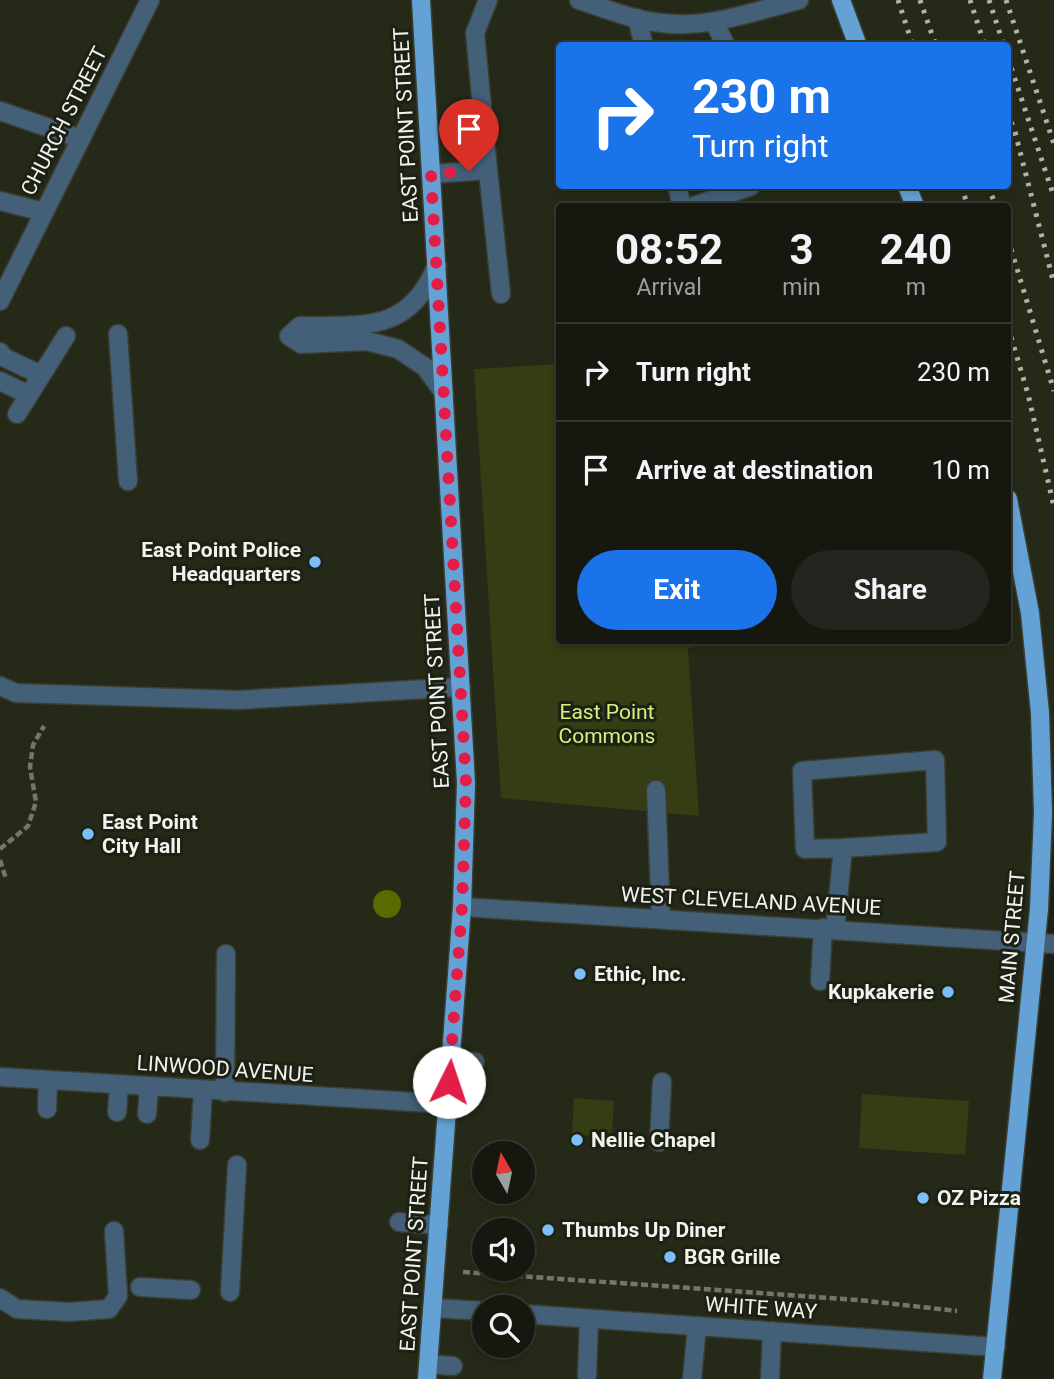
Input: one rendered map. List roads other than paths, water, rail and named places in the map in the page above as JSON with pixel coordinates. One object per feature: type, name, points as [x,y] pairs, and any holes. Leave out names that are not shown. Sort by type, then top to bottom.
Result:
[{"type":"main road","name":"EAST POINT STREET","points":[[421,0],[466,783],[462,907],[428,1372]]},
{"type":"main road","points":[[841,0],[857,42]]},
{"type":"main road","name":"MAIN STREET","points":[[992,1379],[1045,943],[1040,713],[1030,613],[1011,515]]},
{"type":"street","name":"CHURCH STREET","points":[[0,301],[150,0]]},
{"type":"street","points":[[488,0],[475,33],[501,294]]},
{"type":"street","points":[[579,0],[637,18],[664,23],[714,22],[799,0]]},
{"type":"street","points":[[637,18],[642,42]]},
{"type":"street","points":[[714,22],[724,42]]},
{"type":"street","points":[[0,111],[81,139]]},
{"type":"street","points":[[431,174],[488,170]]},
{"type":"street","points":[[723,201],[745,189]]},
{"type":"street","points":[[0,201],[44,212]]},
{"type":"street","points":[[437,265],[428,288],[412,306],[391,319],[367,325],[300,327],[289,336],[301,344],[367,341],[398,349],[425,367],[444,393]]},
{"type":"street","points":[[118,334],[128,481]]},
{"type":"street","points":[[17,414],[66,336]]},
{"type":"street","points":[[0,352],[3,357],[41,375]]},
{"type":"street","points":[[0,381],[29,396]]},
{"type":"street","points":[[0,686],[16,693],[238,700],[460,687]]},
{"type":"street","points":[[935,760],[937,842],[843,848],[805,849],[802,771],[935,760]]},
{"type":"street","points":[[656,790],[661,919]]},
{"type":"street","points":[[820,981],[843,848]]},
{"type":"street","name":"WEST CLEVELAND AVENUE","points":[[462,907],[1045,943]]},
{"type":"street","points":[[225,1092],[226,954]]},
{"type":"street","points":[[451,1060],[475,1062]]},
{"type":"street","name":"LINWOOD AVENUE","points":[[0,1077],[447,1104]]},
{"type":"street","points":[[47,1109],[48,1080]]},
{"type":"street","points":[[659,1142],[662,1082]]},
{"type":"street","points":[[117,1112],[119,1085]]},
{"type":"street","points":[[147,1114],[149,1087]]},
{"type":"street","points":[[200,1140],[203,1090]]},
{"type":"street","points":[[230,1292],[237,1165]]},
{"type":"street","points":[[399,1222],[439,1225]]},
{"type":"street","points":[[0,1298],[17,1309],[69,1312],[109,1309],[118,1296],[114,1231]]},
{"type":"street","points":[[140,1287],[191,1290]]},
{"type":"street","points":[[432,1308],[472,1310]]},
{"type":"street","name":"WHITE WAY","points":[[535,1315],[996,1347]]},
{"type":"street","points":[[587,1374],[589,1318]]},
{"type":"street","points":[[692,1379],[697,1326]]},
{"type":"street","points":[[770,1379],[772,1331]]},
{"type":"street","points":[[428,1372],[453,1366]]},
{"type":"railway","points":[[898,0],[912,42]]},
{"type":"railway","points":[[920,0],[935,42]]},
{"type":"railway","points":[[970,0],[984,42]]},
{"type":"railway","points":[[989,0],[1003,42]]},
{"type":"railway","points":[[1006,0],[1054,144]]},
{"type":"railway","points":[[1011,67],[1054,197]]},
{"type":"railway","points":[[1011,121],[1018,142]]},
{"type":"railway","points":[[1015,132],[1054,284]]},
{"type":"railway","points":[[962,189],[967,203]]},
{"type":"railway","points":[[989,189],[995,203]]},
{"type":"railway","points":[[1011,249],[1054,391]]},
{"type":"railway","points":[[1011,337],[1028,394],[1054,507]]},
{"type":"place","name":"East Point Police Headquarters","points":[[315,562]]},
{"type":"place","name":"East Point City Hall","points":[[88,834]]},
{"type":"place","name":"Ethic, Inc.","points":[[580,974]]},
{"type":"place","name":"Kupkakerie","points":[[948,992]]},
{"type":"place","name":"Nellie Chapel","points":[[577,1140]]},
{"type":"place","name":"OZ Pizza","points":[[923,1198]]},
{"type":"place","name":"Thumbs Up Diner","points":[[548,1230]]},
{"type":"place","name":"BGR Grille","points":[[670,1257]]},
{"type":"park label","name":"East Point Commons","points":[[607,724]]}]
